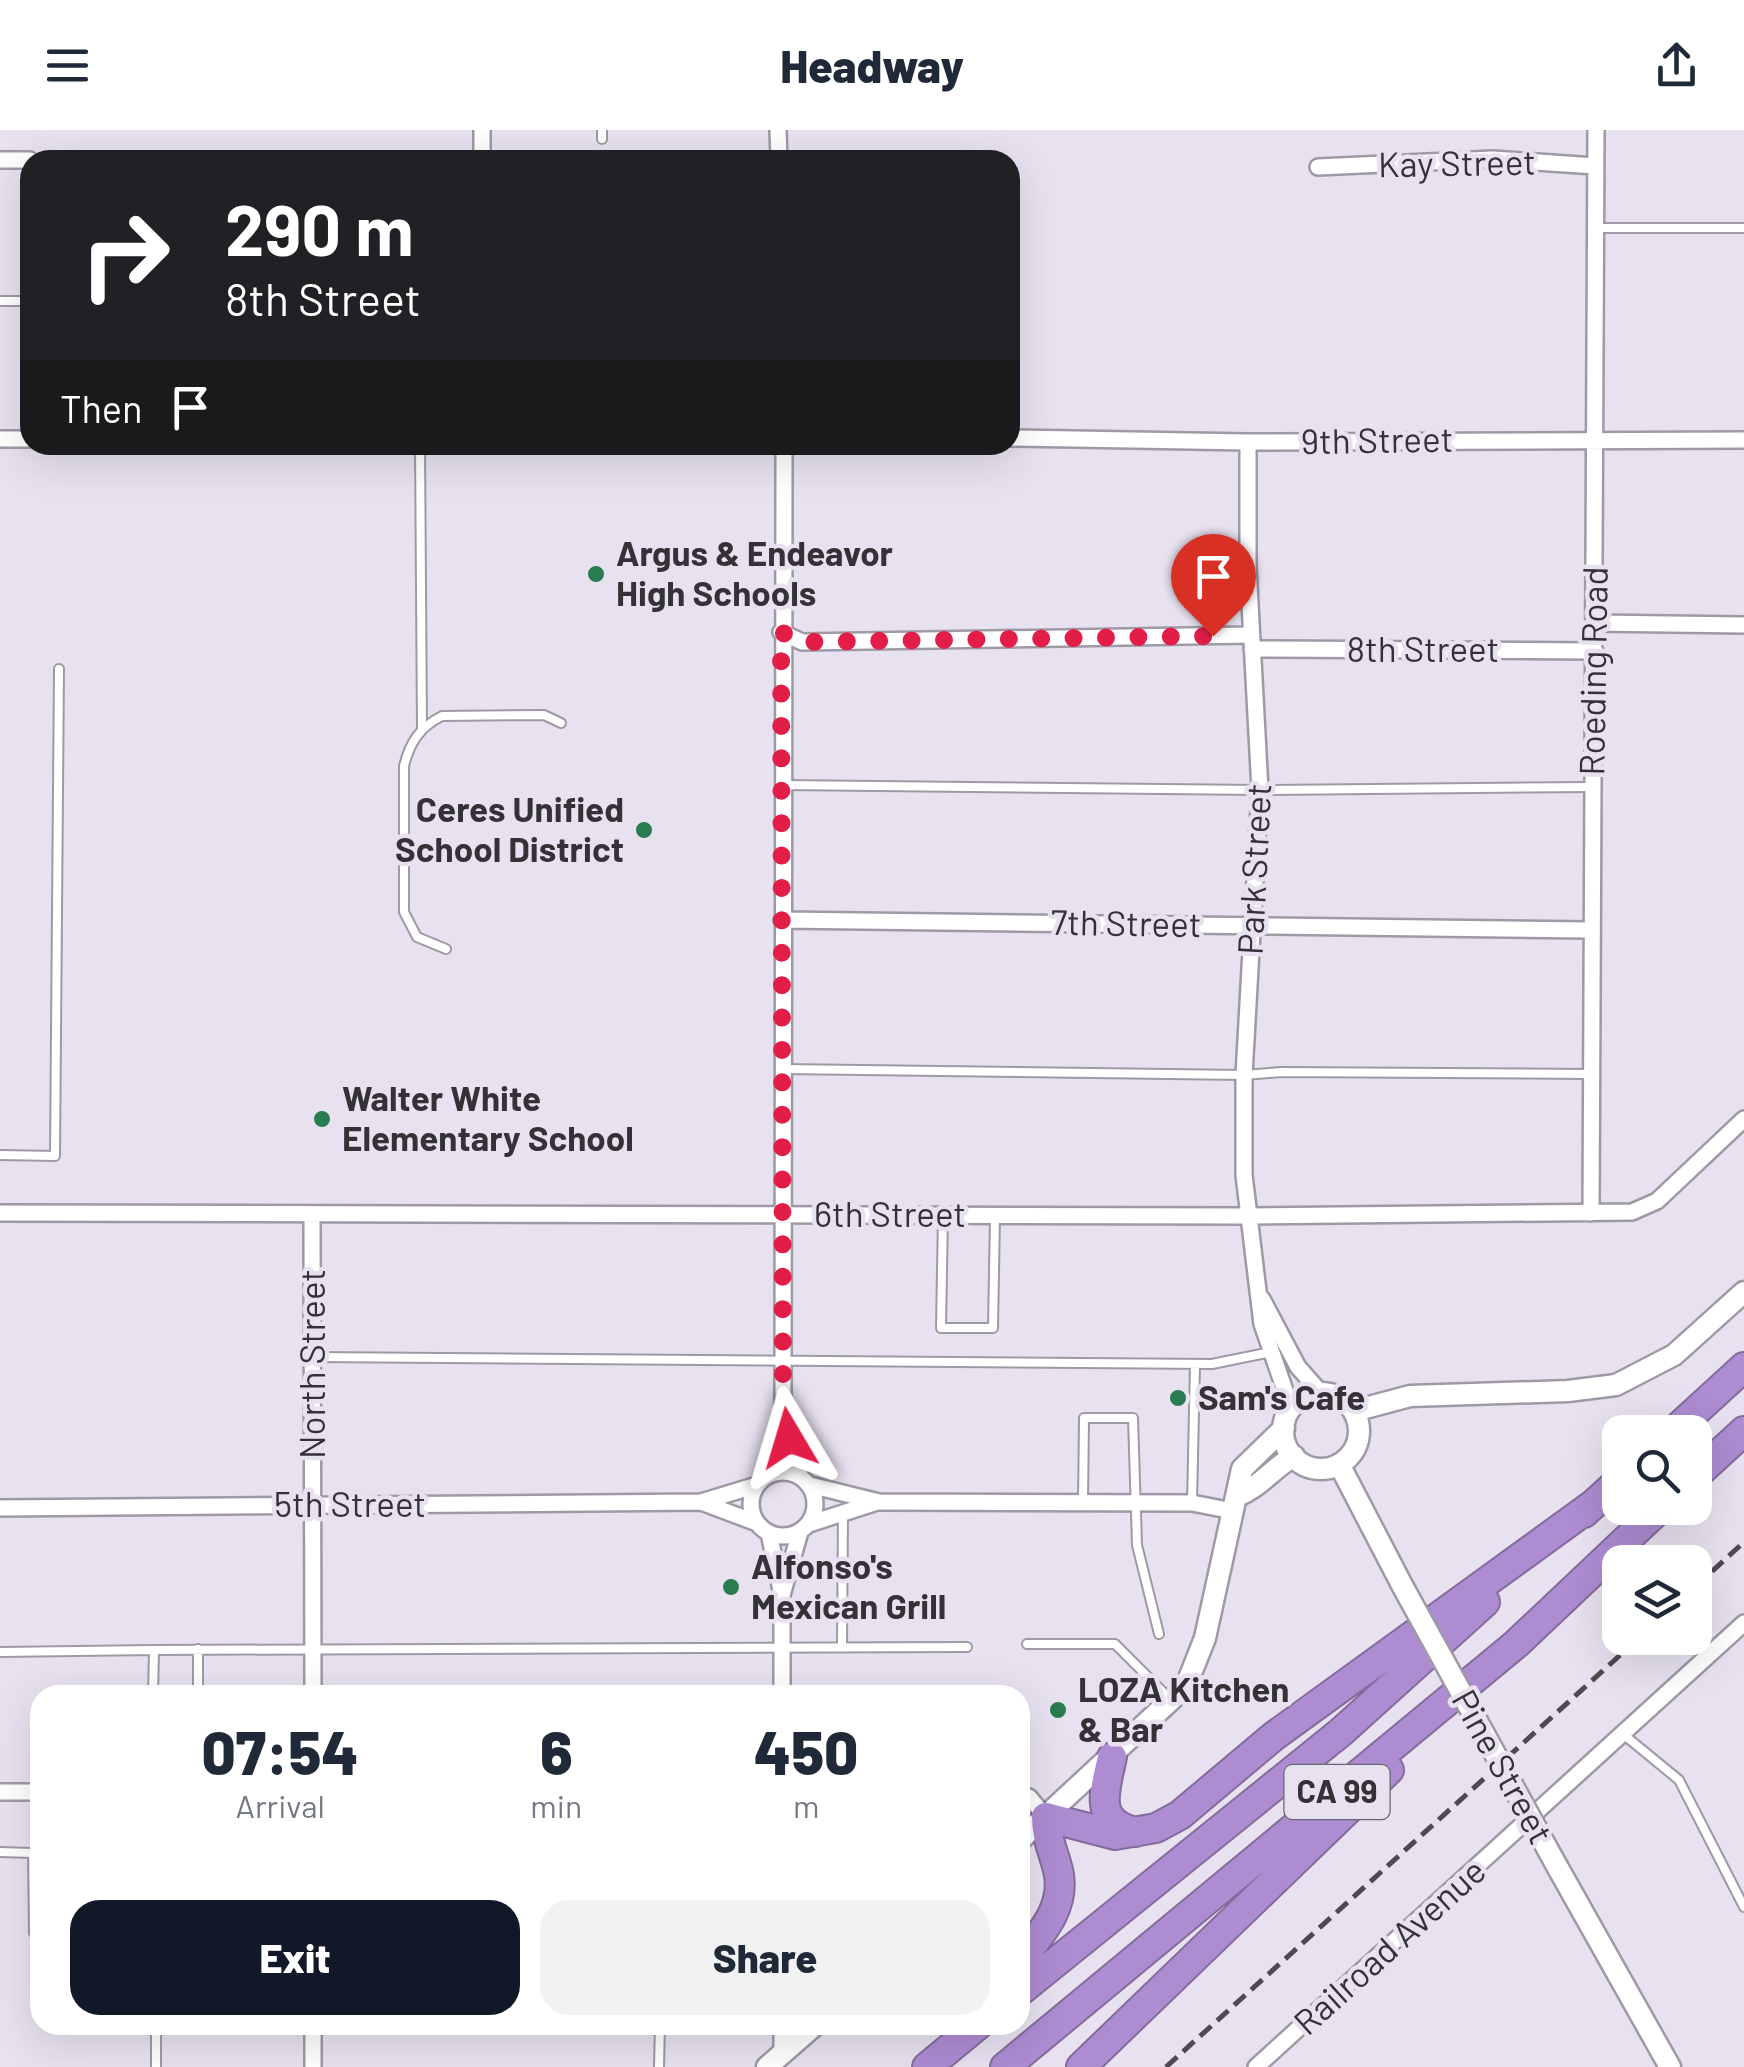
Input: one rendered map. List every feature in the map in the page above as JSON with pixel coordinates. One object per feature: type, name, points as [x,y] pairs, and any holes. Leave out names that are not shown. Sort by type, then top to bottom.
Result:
[{"type":"highway","points":[[1691,1415],[1744,1367]]},
{"type":"highway","points":[[1712,1460],[1744,1431]]},
{"type":"highway","name":"CA 99","points":[[1030,1983],[1341,1732],[1602,1497]]},
{"type":"highway","points":[[1030,1945],[1058,1902],[1061,1886],[1046,1840],[1046,1817],[1101,1833],[1138,1833],[1180,1814],[1274,1736],[1598,1501]]},
{"type":"highway","name":"CA 99","points":[[1006,2067],[1516,1644],[1642,1525]]},
{"type":"highway","points":[[1081,2067],[1265,1893],[1516,1644]]},
{"type":"highway","points":[[1112,1757],[1103,1810],[1111,1823],[1138,1833]]},
{"type":"highway","points":[[914,2067],[946,2035]]},
{"type":"highway","points":[[927,2067],[966,2035]]},
{"type":"street","name":"Roeding Road","points":[[1591,1212],[1596,130]]},
{"type":"street","name":"Kay Street","points":[[1318,166],[1493,159],[1595,166]]},
{"type":"street","name":"9th Street","points":[[1020,438],[1248,442],[1744,440]]},
{"type":"street","name":"Park Street","points":[[1248,442],[1251,642],[1260,790],[1244,1076],[1248,1216],[1260,1296],[1287,1418]]},
{"type":"street","points":[[782,1595],[816,1502],[783,1414],[784,455]]},
{"type":"street","points":[[1595,624],[1744,625]]},
{"type":"street","name":"8th Street","points":[[781,632],[802,642],[1251,642],[1595,650]]},
{"type":"street","name":"7th Street","points":[[782,920],[1590,930]]},
{"type":"street","name":"6th Street","points":[[0,1213],[1248,1216],[1591,1212],[1645,1208],[1744,1119]]},
{"type":"street","name":"North Street","points":[[312,1214],[312,1685]]},
{"type":"street","points":[[1354,1411],[1410,1396],[1568,1391],[1616,1384],[1674,1355],[1744,1292]]},
{"type":"street","name":"Park Street","points":[[1260,1296],[1298,1367],[1321,1393]]},
{"type":"street","points":[[1030,1831],[1173,1702],[1196,1668],[1242,1468],[1304,1397],[1321,1393],[1338,1396],[1354,1411],[1359,1435],[1355,1448],[1339,1464],[1312,1467],[1294,1456],[1287,1418]]},
{"type":"street","points":[[782,1685],[782,1595],[763,1528],[752,1510],[783,1414]]},
{"type":"street","points":[[760,1482],[776,1472],[879,1502],[1235,1503],[1266,1472],[1294,1456]]},
{"type":"street","name":"Pine Street","points":[[1339,1464],[1403,1587],[1670,2067]]},
{"type":"street","name":"5th Street","points":[[0,1508],[701,1502],[760,1482]]},
{"type":"street","name":"5th Street","points":[[701,1502],[763,1528]]},
{"type":"street","points":[[763,1528],[787,1536],[879,1502]]},
{"type":"street","name":"Railroad Avenue","points":[[1256,2067],[1744,1624]]},
{"type":"street","points":[[0,1792],[30,1792]]},
{"type":"street","points":[[1030,1798],[1046,1817]]},
{"type":"street","points":[[313,2035],[313,2067]]},
{"type":"street","points":[[774,2061],[780,2035]]},
{"type":"street","points":[[774,2061],[803,2035]]},
{"type":"lane","points":[[1596,228],[1744,228]]},
{"type":"lane","points":[[420,455],[422,729]]},
{"type":"lane","points":[[0,1155],[54,1156],[59,669]]},
{"type":"lane","points":[[446,950],[417,936],[404,912],[404,766],[408,749],[422,729],[442,716],[544,715],[561,723]]},
{"type":"lane","points":[[782,785],[1260,790],[1592,787]]},
{"type":"lane","points":[[782,1069],[1244,1076],[1281,1072],[1591,1074]]},
{"type":"lane","points":[[943,1215],[942,1328],[993,1328],[996,1215]]},
{"type":"lane","points":[[314,1357],[1195,1364],[1271,1352]]},
{"type":"lane","points":[[1192,1503],[1195,1364]]},
{"type":"lane","points":[[1082,1502],[1084,1418],[1133,1418],[1136,1546],[1159,1634]]},
{"type":"lane","points":[[842,1648],[843,1513]]},
{"type":"lane","points":[[1027,1644],[1115,1644],[1173,1702]]},
{"type":"lane","points":[[0,1652],[967,1648]]},
{"type":"lane","points":[[198,1649],[198,1685]]},
{"type":"lane","points":[[152,1685],[154,1650]]},
{"type":"lane","points":[[1623,1734],[1679,1780],[1744,1907]]},
{"type":"lane","points":[[0,1852],[30,1853]]},
{"type":"lane","points":[[156,2035],[156,2067]]},
{"type":"lane","points":[[660,2035],[660,2067]]},
{"type":"railway","points":[[1712,1571],[1744,1542]]},
{"type":"railway","points":[[1166,2067],[1620,1655]]},
{"type":"place","name":"Argus & Endeavor High Schools","points":[[596,574]]},
{"type":"place","name":"Ceres Unified School District","points":[[644,830]]},
{"type":"place","name":"Walter White Elementary School","points":[[322,1119]]},
{"type":"place","name":"Sam's Cafe","points":[[1178,1398]]},
{"type":"place","name":"Alfonso's Mexican Grill","points":[[731,1587]]},
{"type":"place","name":"LOZA Kitchen & Bar","points":[[1058,1710]]},
{"type":"route","points":[[789,1438],[783,1414],[781,632],[802,642],[1213,636]]}]
